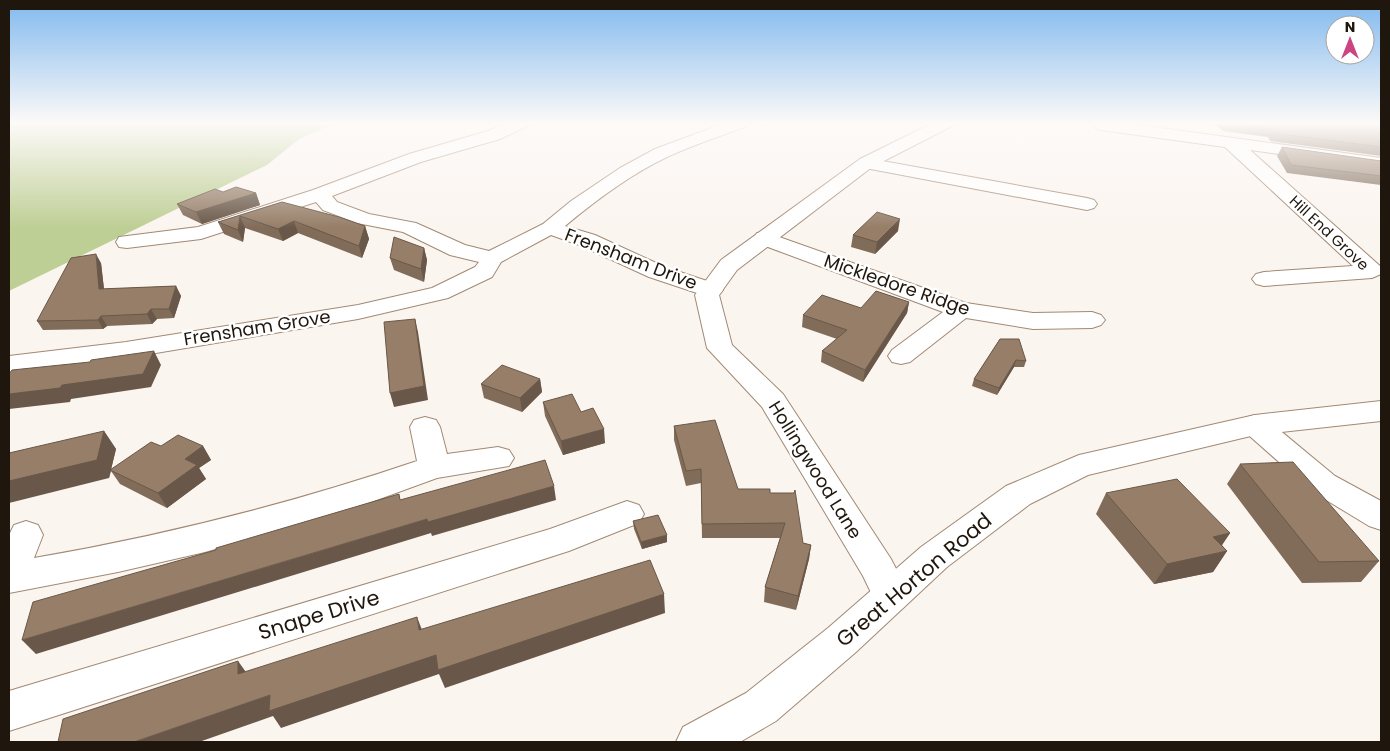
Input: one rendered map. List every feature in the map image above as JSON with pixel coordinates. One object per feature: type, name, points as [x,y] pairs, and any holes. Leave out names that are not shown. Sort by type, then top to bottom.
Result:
[{"type":"street","points":[[127,242],[170,239],[200,233],[320,194],[415,158]]},
{"type":"street","name":"Frensham Drive","points":[[516,244],[550,228],[578,205],[627,172],[652,158]]},
{"type":"street","points":[[711,290],[729,265],[866,163],[876,158]]},
{"type":"street","name":"Hill End Grove","points":[[1247,158],[1372,272],[1264,279]]},
{"type":"street","points":[[1344,158],[1381,163]]},
{"type":"street","points":[[866,163],[1087,204]]},
{"type":"street","points":[[320,194],[330,206],[364,220],[408,227],[458,250],[492,258]]},
{"type":"street","name":"Frensham Drive","points":[[550,228],[587,240],[657,272],[711,290]]},
{"type":"street","name":"Mickledore Ridge","points":[[765,238],[961,310],[1033,321],[1092,320]]},
{"type":"street","name":"Frensham Grove","points":[[9,364],[126,350],[358,312],[440,293],[484,272],[492,258],[516,244]]},
{"type":"street","name":"Hollingwood Lane","points":[[711,290],[707,295],[720,348],[773,401],[878,569],[891,596]]},
{"type":"street","points":[[901,356],[961,310]]},
{"type":"street","name":"Great Horton Road","points":[[698,742],[761,707],[842,640],[934,557],[1018,496],[1079,466],[1255,425],[1381,411]]},
{"type":"street","points":[[1255,425],[1324,484],[1381,517]]},
{"type":"street","points":[[425,426],[434,467]]},
{"type":"street","points":[[9,578],[118,558],[205,538],[340,500],[434,467],[498,458]]},
{"type":"street","name":"Snape Drive","points":[[9,711],[557,541],[627,514]]},
{"type":"street","points":[[9,578],[26,535]]},
{"type":"green space","points":[[9,158],[276,158],[267,165],[9,291]]},
{"type":"building","points":[[1288,158],[1360,158],[1381,161],[1381,176],[1291,165]]},
{"type":"building","points":[[236,187],[256,193],[196,212],[177,204],[215,189],[223,192]]},
{"type":"building","points":[[282,202],[365,226],[359,246],[294,221],[278,229],[240,216],[238,230],[218,222]]},
{"type":"building","points":[[877,212],[900,219],[877,242],[853,235]]},
{"type":"building","points":[[394,237],[424,248],[421,269],[390,258]]},
{"type":"building","points":[[96,254],[99,289],[176,286],[169,309],[151,309],[147,314],[101,316],[98,320],[37,321],[71,258]]},
{"type":"building","points":[[876,291],[909,302],[865,370],[822,351],[847,330],[803,315],[822,295],[861,308]]},
{"type":"building","points":[[415,319],[424,386],[390,393],[384,322]]},
{"type":"building","points":[[1000,339],[1019,339],[1026,361],[1016,360],[999,388],[974,379]]},
{"type":"building","points":[[154,351],[143,374],[62,385],[60,388],[9,394],[9,374],[12,370],[90,362],[91,360]]},
{"type":"building","points":[[502,365],[540,379],[520,398],[481,384]]},
{"type":"building","points":[[572,394],[581,412],[593,408],[604,429],[561,441],[543,402]]},
{"type":"building","points":[[715,420],[738,489],[770,489],[770,493],[794,493],[795,490],[803,543],[811,545],[798,596],[765,587],[785,523],[702,524],[701,469],[686,471],[674,426]]},
{"type":"building","points":[[104,431],[97,460],[9,481],[9,453]]},
{"type":"building","points":[[178,435],[203,446],[185,459],[197,465],[158,493],[110,470],[151,442],[161,446]]},
{"type":"building","points":[[545,460],[554,486],[428,522],[427,519],[22,640],[33,602],[216,550],[216,548],[399,494],[400,500]]},
{"type":"building","points":[[1293,462],[1379,561],[1319,562],[1240,464]]},
{"type":"building","points":[[1177,479],[1230,533],[1213,537],[1227,551],[1167,564],[1106,493]]},
{"type":"building","points":[[658,515],[667,535],[641,542],[633,521]]},
{"type":"building","points":[[650,560],[664,594],[438,670],[436,655],[269,711],[270,695],[134,742],[58,742],[63,719],[238,661],[238,674],[417,617],[419,630]]}]
